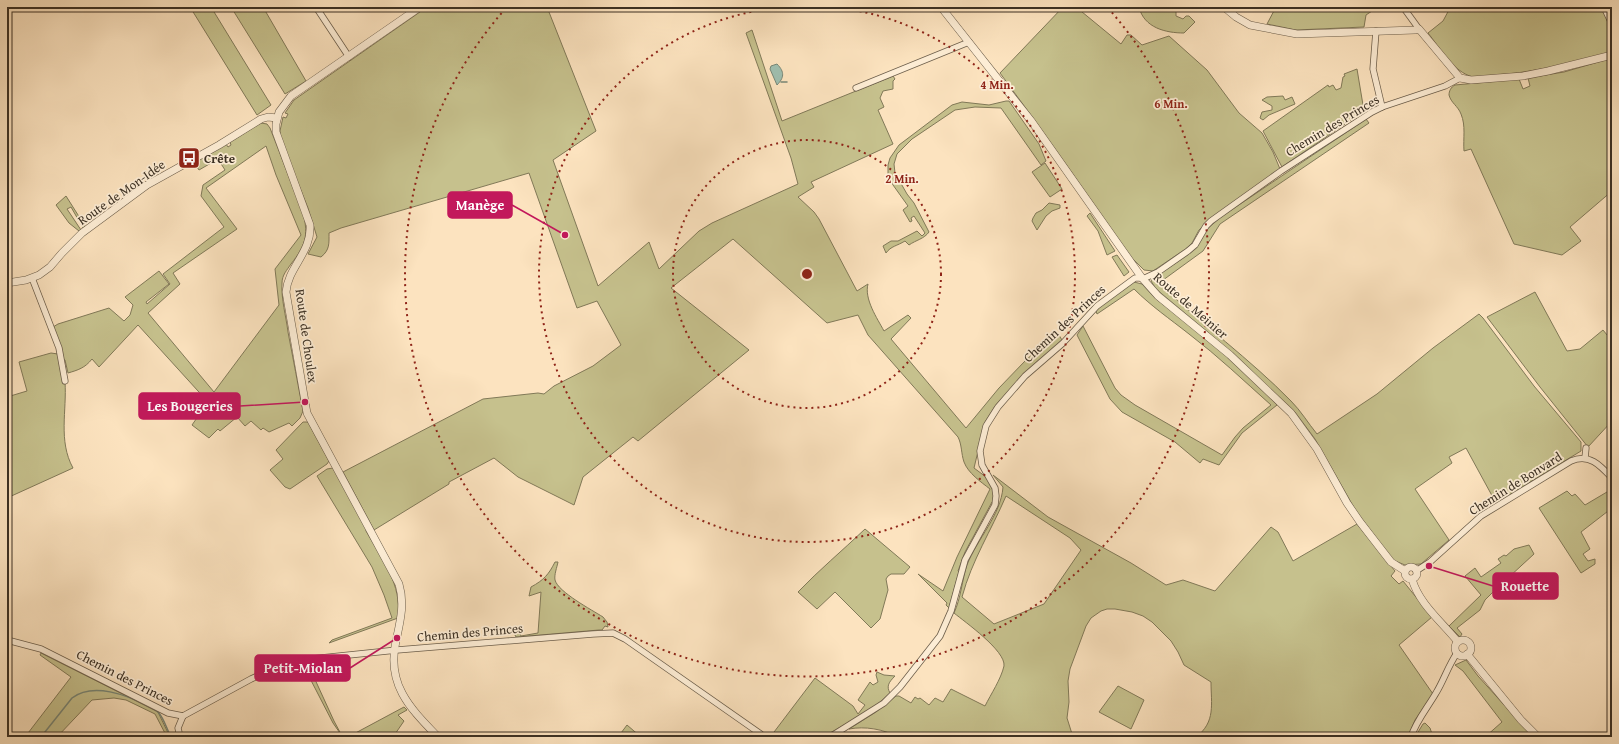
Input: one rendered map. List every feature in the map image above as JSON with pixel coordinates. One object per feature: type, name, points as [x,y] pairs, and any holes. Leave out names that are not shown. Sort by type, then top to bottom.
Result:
[{"type":"street","points":[[316,7],[349,57]]},
{"type":"street","points":[[277,118],[283,106],[291,96],[420,7]]},
{"type":"street","name":"Route de Meinier","points":[[941,7],[1032,122],[1142,278],[1158,296],[1230,355],[1291,413],[1317,449],[1360,522],[1391,562],[1405,571]]},
{"type":"street","points":[[1224,7],[1236,17],[1250,25],[1305,34],[1419,29]]},
{"type":"street","points":[[1403,7],[1419,29],[1460,78],[1475,80],[1523,76],[1612,55]]},
{"type":"street","points":[[1604,7],[1612,24]]},
{"type":"street","points":[[1376,31],[1373,69],[1382,106]]},
{"type":"street","points":[[856,88],[970,42]]},
{"type":"street","name":"Chemin des Princes","points":[[830,737],[884,703],[900,687],[943,632],[951,611],[963,565],[995,505],[995,488],[983,468],[980,457],[984,430],[991,417],[1025,376],[1063,343],[1090,312],[1135,278],[1142,278],[1158,272],[1188,251],[1195,245],[1206,226],[1224,210],[1294,162],[1382,106],[1445,86],[1460,78]]},
{"type":"street","name":"Route de Mon-Idée","points":[[7,283],[32,278],[50,267],[82,233],[154,180],[219,145],[261,119],[268,117],[277,118]]},
{"type":"street","name":"Route de Choulex","points":[[277,118],[275,128],[277,138],[310,225],[310,238],[308,245],[290,275],[286,292],[306,408],[310,420],[399,584],[403,607],[394,650],[395,672],[403,697],[412,710],[438,737]]},
{"type":"street","points":[[32,278],[59,348],[65,380]]},
{"type":"street","points":[[1586,448],[1585,458],[1599,464],[1612,478]]},
{"type":"street","name":"Chemin de Bonvard","points":[[1416,571],[1430,562],[1481,516],[1571,461],[1585,458]]},
{"type":"street","points":[[1412,568],[1416,571],[1417,575],[1412,579],[1407,578],[1405,571],[1407,569],[1412,568]]},
{"type":"street","points":[[1412,579],[1415,590],[1458,642]]},
{"type":"street","name":"Chemin des Princes","points":[[7,640],[41,649],[168,713],[183,716],[251,678],[295,661],[318,657],[394,650],[613,633],[625,639],[765,737]]},
{"type":"street","points":[[1463,640],[1468,642],[1470,650],[1467,654],[1462,656],[1457,653],[1455,649],[1458,642],[1463,640]]},
{"type":"street","points":[[1411,737],[1438,691],[1450,662],[1457,653]]},
{"type":"street","points":[[1467,654],[1538,737]]},
{"type":"street","points":[[180,737],[178,728],[183,716]]},
{"type":"shaded area","points":[[190,7],[211,7],[271,105],[257,115]]},
{"type":"shaded area","points":[[231,7],[263,7],[306,81],[285,94]]},
{"type":"shaded area","points":[[427,7],[547,7],[596,131],[553,160],[598,286],[649,242],[659,269],[699,231],[712,223],[798,184],[791,158],[746,33],[752,30],[782,121],[893,76],[895,79],[893,81],[893,89],[883,91],[880,98],[884,107],[878,110],[893,144],[811,182],[814,187],[798,197],[814,212],[819,219],[857,291],[868,284],[867,290],[869,302],[884,331],[908,315],[911,318],[891,339],[966,428],[999,388],[1025,361],[1057,332],[1062,340],[1022,376],[995,406],[985,422],[974,468],[986,477],[994,490],[993,502],[965,552],[958,571],[959,572],[949,608],[946,605],[947,603],[918,574],[943,591],[957,557],[990,489],[968,470],[963,459],[958,437],[868,335],[858,315],[827,323],[733,239],[671,288],[749,350],[638,441],[633,437],[583,477],[574,505],[518,477],[494,458],[449,482],[449,484],[374,530],[343,472],[483,399],[538,393],[544,394],[554,386],[593,366],[621,345],[597,301],[577,308],[529,173],[341,228],[329,233],[329,243],[326,252],[321,257],[308,254],[317,237],[308,208],[281,141],[280,131],[283,117],[286,118],[288,114],[285,113],[294,100]]},
{"type":"shaded area","points":[[1063,7],[1076,7],[1121,44],[1127,35],[1131,35],[1142,45],[1169,36],[1207,70],[1239,113],[1262,133],[1273,152],[1280,169],[1211,218],[1199,230],[1192,243],[1187,248],[1153,271],[1144,270],[1131,257],[1050,141],[1000,73]]},
{"type":"shaded area","points":[[1139,7],[1176,7],[1176,16],[1183,19],[1186,16],[1189,16],[1195,22],[1184,33],[1170,32],[1157,28],[1146,20]]},
{"type":"shaded area","points":[[1276,7],[1378,7],[1366,15],[1364,27],[1296,30],[1267,24]]},
{"type":"shaded area","points":[[1449,7],[1601,7],[1612,30],[1612,52],[1559,66],[1517,73],[1473,77],[1459,70],[1453,65],[1428,33],[1443,21],[1450,8]]},
{"type":"shaded area","points":[[1612,58],[1612,191],[1570,227],[1581,241],[1562,255],[1514,244],[1471,149],[1464,151],[1463,119],[1460,111],[1450,98],[1450,89],[1455,85],[1519,79],[1523,89],[1530,86],[1528,78],[1564,72]]},
{"type":"shaded area","points":[[777,64],[783,75],[777,85],[770,69],[771,66]]},
{"type":"shaded area","points":[[1357,69],[1364,111],[1282,167],[1263,131],[1328,85],[1329,87],[1333,85],[1336,90],[1341,88],[1343,77],[1345,76],[1344,74]]},
{"type":"shaded area","points":[[1283,96],[1285,100],[1292,97],[1295,104],[1269,115],[1263,120],[1260,118],[1262,112],[1272,110],[1272,106],[1262,100],[1267,97]]},
{"type":"shaded area","points":[[1009,101],[1039,144],[1046,161],[1041,165],[1001,108],[975,107],[955,110],[912,139],[897,154],[894,164],[895,173],[914,203],[929,232],[922,238],[909,245],[905,241],[892,247],[886,253],[883,246],[891,241],[898,241],[917,231],[922,236],[925,233],[914,216],[911,218],[912,221],[910,222],[903,210],[908,206],[893,185],[888,174],[890,158],[899,145],[952,105],[962,102],[989,105]]},
{"type":"shaded area","points":[[1366,119],[1369,123],[1220,224],[1203,251],[1159,283],[1295,405],[1317,434],[1377,394],[1433,348],[1479,314],[1483,318],[1534,386],[1581,442],[1581,451],[1496,503],[1466,448],[1449,457],[1452,463],[1415,489],[1449,540],[1421,564],[1405,565],[1393,560],[1356,511],[1315,439],[1295,412],[1210,334],[1156,289],[1151,281],[1189,254],[1200,242],[1206,230],[1221,217]]},
{"type":"shaded area","points":[[261,123],[267,124],[270,128],[303,213],[306,234],[303,246],[284,275],[282,280],[282,289],[288,332],[303,411],[300,418],[292,426],[289,423],[269,432],[263,428],[261,430],[251,421],[245,426],[237,417],[220,431],[218,429],[209,438],[192,425],[208,402],[138,325],[99,367],[92,359],[84,367],[68,373],[53,327],[58,324],[109,308],[124,321],[130,315],[133,305],[125,297],[159,271],[169,284],[146,302],[147,304],[170,284],[163,274],[224,227],[201,196],[203,185],[225,170],[218,159],[199,170],[193,161],[226,144],[228,147],[231,145],[230,142]],"holes":[[[266,146],[276,175],[301,235],[275,269],[279,305],[214,392],[148,313],[180,284],[173,273],[237,229],[206,188]]]},
{"type":"shaded area","points":[[1045,163],[1062,189],[1050,197],[1032,172]]},
{"type":"shaded area","points":[[66,196],[85,226],[83,228],[71,207],[67,209],[81,230],[79,231],[69,223],[56,205]]},
{"type":"shaded area","points":[[1049,203],[1060,205],[1060,208],[1052,211],[1046,216],[1037,230],[1032,221],[1033,218],[1036,213],[1042,210]]},
{"type":"shaded area","points":[[1090,213],[1115,251],[1107,255],[1098,231],[1087,216]]},
{"type":"shaded area","points":[[1117,255],[1129,272],[1124,276],[1112,257]]},
{"type":"shaded area","points":[[1134,282],[1142,284],[1156,299],[1200,333],[1241,369],[1277,405],[1242,433],[1219,465],[1203,459],[1200,463],[1175,442],[1122,412],[1110,399],[1077,335],[1083,326],[1115,388],[1121,395],[1135,405],[1222,455],[1243,428],[1271,405],[1210,351],[1154,307],[1134,289],[1097,314],[1096,311],[1098,308]]},
{"type":"shaded area","points":[[1535,292],[1567,351],[1580,349],[1603,330],[1612,341],[1612,421],[1588,447],[1487,317]]},
{"type":"shaded area","points":[[51,353],[58,354],[65,382],[64,436],[68,458],[73,468],[7,498],[7,397],[27,391],[19,362]]},
{"type":"shaded area","points":[[303,422],[308,422],[329,461],[327,464],[290,489],[285,487],[270,470],[283,459],[276,450]]},
{"type":"shaded area","points":[[333,468],[366,527],[366,531],[390,572],[397,594],[398,618],[329,643],[332,640],[392,618],[372,567],[317,476],[327,469]]},
{"type":"shaded area","points":[[993,475],[1048,517],[1131,563],[1166,585],[1183,580],[1215,591],[1271,527],[1278,532],[1293,561],[1357,524],[1395,571],[1391,576],[1399,584],[1403,581],[1432,617],[1399,645],[1433,694],[1415,720],[1408,737],[1196,737],[1207,725],[1210,719],[1212,705],[1211,682],[1184,665],[1171,641],[1152,622],[1143,616],[1132,612],[1107,609],[1091,618],[1086,626],[1070,669],[1068,681],[1069,702],[1067,718],[1073,737],[898,737],[874,729],[849,729],[876,712],[896,696],[899,696],[911,703],[915,697],[918,699],[920,698],[929,705],[935,698],[943,702],[951,689],[985,706],[1001,676],[1004,666],[1003,660],[999,653],[984,637],[954,613],[967,565],[998,507],[1003,487]],"holes":[[[1006,496],[1070,538],[1081,550],[1044,604],[994,624],[962,597],[976,558]]]},
{"type":"shaded area","points":[[1612,489],[1612,508],[1581,532],[1590,549],[1583,554],[1588,561],[1595,559],[1595,564],[1581,573],[1539,508],[1567,491],[1572,496],[1575,494],[1585,505]]},
{"type":"shaded area","points":[[865,529],[910,567],[904,574],[891,574],[886,579],[888,590],[880,619],[871,628],[835,592],[817,609],[798,592]]},
{"type":"shaded area","points":[[1529,545],[1534,554],[1485,600],[1480,610],[1457,628],[1462,634],[1460,637],[1449,626],[1481,595],[1465,576],[1475,568],[1481,577],[1501,563],[1498,559],[1504,555],[1506,556],[1514,549]]},
{"type":"shaded area","points":[[555,562],[558,562],[555,573],[557,585],[576,600],[603,617],[607,622],[608,627],[605,626],[602,630],[517,637],[515,636],[519,626],[521,636],[538,633],[541,592],[529,596],[531,587],[546,576]]},
{"type":"shaded area","points":[[41,653],[158,712],[170,737],[167,737],[155,714],[126,700],[114,698],[92,700],[57,737],[25,737],[71,677],[40,655]]},
{"type":"shaded area","points":[[1466,660],[1478,676],[1533,737],[1485,737],[1502,722],[1463,671],[1455,665]]},
{"type":"shaded area","points":[[307,662],[342,736],[333,723],[302,663]]},
{"type":"shaded area","points":[[877,672],[884,675],[895,676],[889,684],[888,688],[890,693],[872,709],[823,737],[771,736],[815,678],[853,706],[858,714],[865,705],[858,700],[870,682],[873,685],[878,682],[876,675]]},
{"type":"shaded area","points":[[1118,686],[1144,700],[1131,729],[1099,712]]},
{"type":"shaded area","points":[[404,707],[407,710],[398,715],[404,721],[393,737],[348,737]]},
{"type":"shaded area","points":[[1425,723],[1430,728],[1433,737],[1419,737],[1417,734],[1415,737],[1423,724]]},
{"type":"shaded area","points":[[627,725],[641,737],[618,737]]},
{"type":"waterway","points":[[781,82],[787,82]]},
{"type":"waterway","points":[[41,737],[72,698],[80,693],[90,691],[120,694],[156,710],[162,717],[171,737]]},
{"type":"place","name":"Crête","points":[[189,158]]},
{"type":"place","name":"Manège","points":[[565,235]]},
{"type":"place","name":"Les Bougeries","points":[[305,402]]},
{"type":"place","name":"Rouette","points":[[1429,566]]},
{"type":"place","name":"Petit-Miolan","points":[[397,638]]}]
